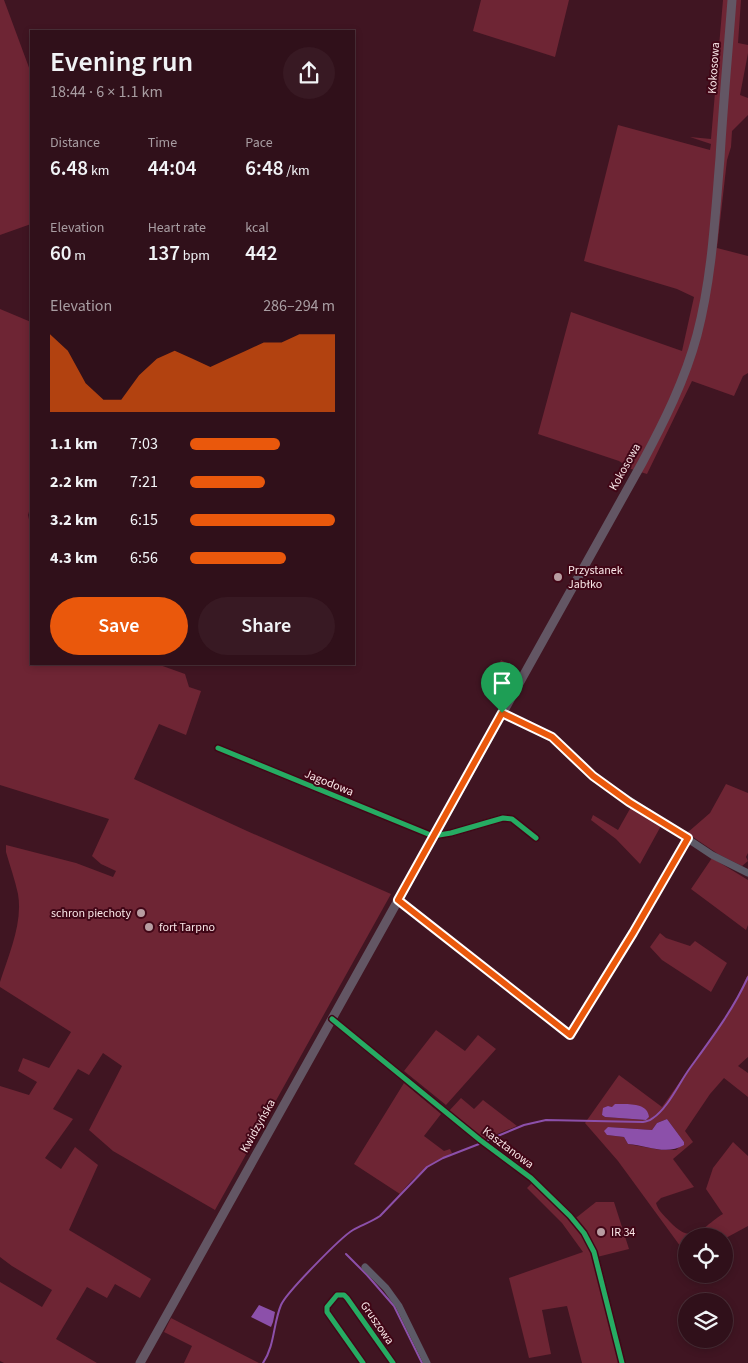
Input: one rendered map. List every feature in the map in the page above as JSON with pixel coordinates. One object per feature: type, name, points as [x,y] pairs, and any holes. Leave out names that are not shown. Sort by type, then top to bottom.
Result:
[{"type":"main road","name":"Kokosowa","points":[[398,900],[645,456],[671,407],[690,358],[697,336],[706,287],[716,200],[732,0]]},
{"type":"main road","name":"Kwidzyńska","points":[[140,1363],[398,900]]},
{"type":"street","points":[[502,713],[552,737],[593,776],[629,802],[712,855],[748,873]]},
{"type":"street","name":"Jagodowa","points":[[218,748],[434,836]]},
{"type":"street","points":[[434,836],[503,818],[512,818],[536,838]]},
{"type":"street","points":[[398,900],[570,1035],[633,933],[688,838]]},
{"type":"street","name":"Kasztanowa","points":[[332,1019],[480,1140],[531,1178],[570,1216],[584,1233],[594,1252],[622,1363]]},
{"type":"street","points":[[365,1267],[386,1288],[399,1306],[426,1363]]},
{"type":"street","name":"Gruszowa","points":[[363,1363],[326,1309],[337,1295],[344,1295],[348,1298],[393,1363]]},
{"type":"shaded area","points":[[0,0],[4,0],[30,70],[30,224],[0,235]]},
{"type":"shaded area","points":[[481,0],[569,0],[555,57],[473,31]]},
{"type":"shaded area","points":[[723,0],[741,0],[738,43],[748,45],[748,53],[740,95],[748,98],[748,115],[732,131],[717,248],[748,256],[748,373],[743,376],[734,396],[692,381],[647,474],[631,469],[619,461],[538,434],[571,312],[682,351],[694,297],[677,289],[584,261],[618,125],[710,150],[711,144],[690,137],[711,139]]},
{"type":"shaded area","points":[[0,309],[30,322],[30,508],[28,515],[30,524],[30,665],[160,665],[185,674],[189,687],[201,691],[186,735],[159,724],[134,779],[391,894],[215,1210],[113,1151],[89,1130],[122,1066],[103,1053],[89,1075],[78,1069],[53,1109],[73,1119],[45,1158],[61,1169],[75,1147],[98,1165],[69,1230],[151,1279],[140,1298],[115,1284],[107,1298],[87,1287],[56,1339],[97,1363],[4,1363],[0,1361],[0,1282],[42,1307],[52,1290],[0,1257],[0,1086],[29,1095],[37,1082],[18,1071],[23,1058],[49,1068],[71,1032],[0,987],[0,982],[19,916],[18,894],[6,852],[6,845],[76,863],[113,877],[116,871],[101,864],[92,856],[109,819],[0,785]]},
{"type":"shaded area","points":[[501,660],[516,668],[501,696],[486,689]]},
{"type":"shaded area","points":[[726,784],[748,793],[748,853],[746,857],[748,861],[742,866],[718,854],[687,833],[710,813]]},
{"type":"shaded area","points":[[631,807],[662,824],[640,864],[616,839],[591,820],[593,815],[618,830]]},
{"type":"shaded area","points":[[712,858],[748,880],[748,925],[746,930],[691,889]]},
{"type":"shaded area","points":[[660,933],[666,938],[690,946],[695,941],[727,963],[711,992],[662,960],[650,947]]},
{"type":"shaded area","points":[[748,974],[748,1057],[738,1066],[748,1073],[748,1097],[724,1078],[710,1094],[685,1131],[693,1142],[673,1159],[694,1187],[661,1198],[656,1203],[660,1211],[678,1229],[678,1243],[618,1161],[585,1123],[619,1075],[662,1107],[734,1004]],"holes":[[[608,1106],[649,1117],[646,1120],[605,1117],[602,1115]],[[667,1119],[684,1142],[676,1150],[661,1150],[628,1144],[624,1137],[607,1135],[608,1127],[652,1130],[657,1123]]]},
{"type":"shaded area","points":[[436,1030],[465,1051],[478,1035],[496,1049],[446,1105],[404,1071]]},
{"type":"shaded area","points":[[404,1083],[441,1114],[424,1136],[444,1151],[450,1149],[452,1153],[423,1170],[400,1194],[354,1164]]},
{"type":"shaded area","points":[[461,1098],[474,1109],[483,1100],[517,1126],[485,1139],[449,1111]]},
{"type":"shaded area","points":[[615,1104],[641,1106],[648,1112],[649,1117],[646,1120],[605,1117],[602,1115],[603,1108],[612,1107]]},
{"type":"shaded area","points":[[667,1119],[684,1142],[684,1145],[670,1150],[656,1149],[628,1144],[624,1137],[607,1135],[604,1131],[608,1127],[652,1130],[657,1123]]},
{"type":"shaded area","points":[[733,1142],[748,1156],[748,1226],[733,1234],[733,1228],[704,1228],[723,1214],[706,1189],[713,1168]]},
{"type":"shaded area","points":[[532,1183],[572,1221],[596,1202],[614,1202],[629,1249],[593,1258],[619,1363],[582,1363],[567,1306],[542,1310],[551,1354],[529,1358],[509,1278],[583,1252],[562,1223],[527,1188]]},
{"type":"shaded area","points":[[259,1305],[275,1312],[271,1327],[251,1317]]},
{"type":"shaded area","points":[[171,1318],[259,1363],[184,1363],[192,1346],[164,1332]]},
{"type":"waterway","points":[[488,1140],[524,1125],[546,1120],[643,1122],[651,1120],[668,1102],[729,1013],[748,977]]},
{"type":"waterway","points":[[263,1363],[270,1349],[281,1305],[314,1266],[353,1230],[380,1216],[427,1167],[443,1158],[479,1144]]},
{"type":"waterway","points":[[346,1254],[394,1306],[422,1363]]},
{"type":"cycle path","points":[[218,748],[433,836],[451,833],[503,818],[512,819],[536,838]]},
{"type":"cycle path","points":[[398,901],[570,1035],[633,933],[688,838]]},
{"type":"cycle path","points":[[332,1019],[480,1140],[531,1178],[570,1216],[584,1233],[594,1252],[622,1363]]},
{"type":"cycle path","points":[[363,1363],[327,1312],[327,1307],[337,1295],[344,1295],[347,1298],[393,1363]]},
{"type":"place","name":"Przystanek Jabłko","points":[[558,577]]},
{"type":"place","name":"schron piechoty","points":[[141,913]]},
{"type":"place","name":"fort Tarpno","points":[[149,927]]},
{"type":"place","name":"IR 34","points":[[601,1232]]},
{"type":"route","points":[[502,713],[552,737],[593,776],[629,802],[688,838],[633,933],[570,1035],[398,900],[502,713]]}]
